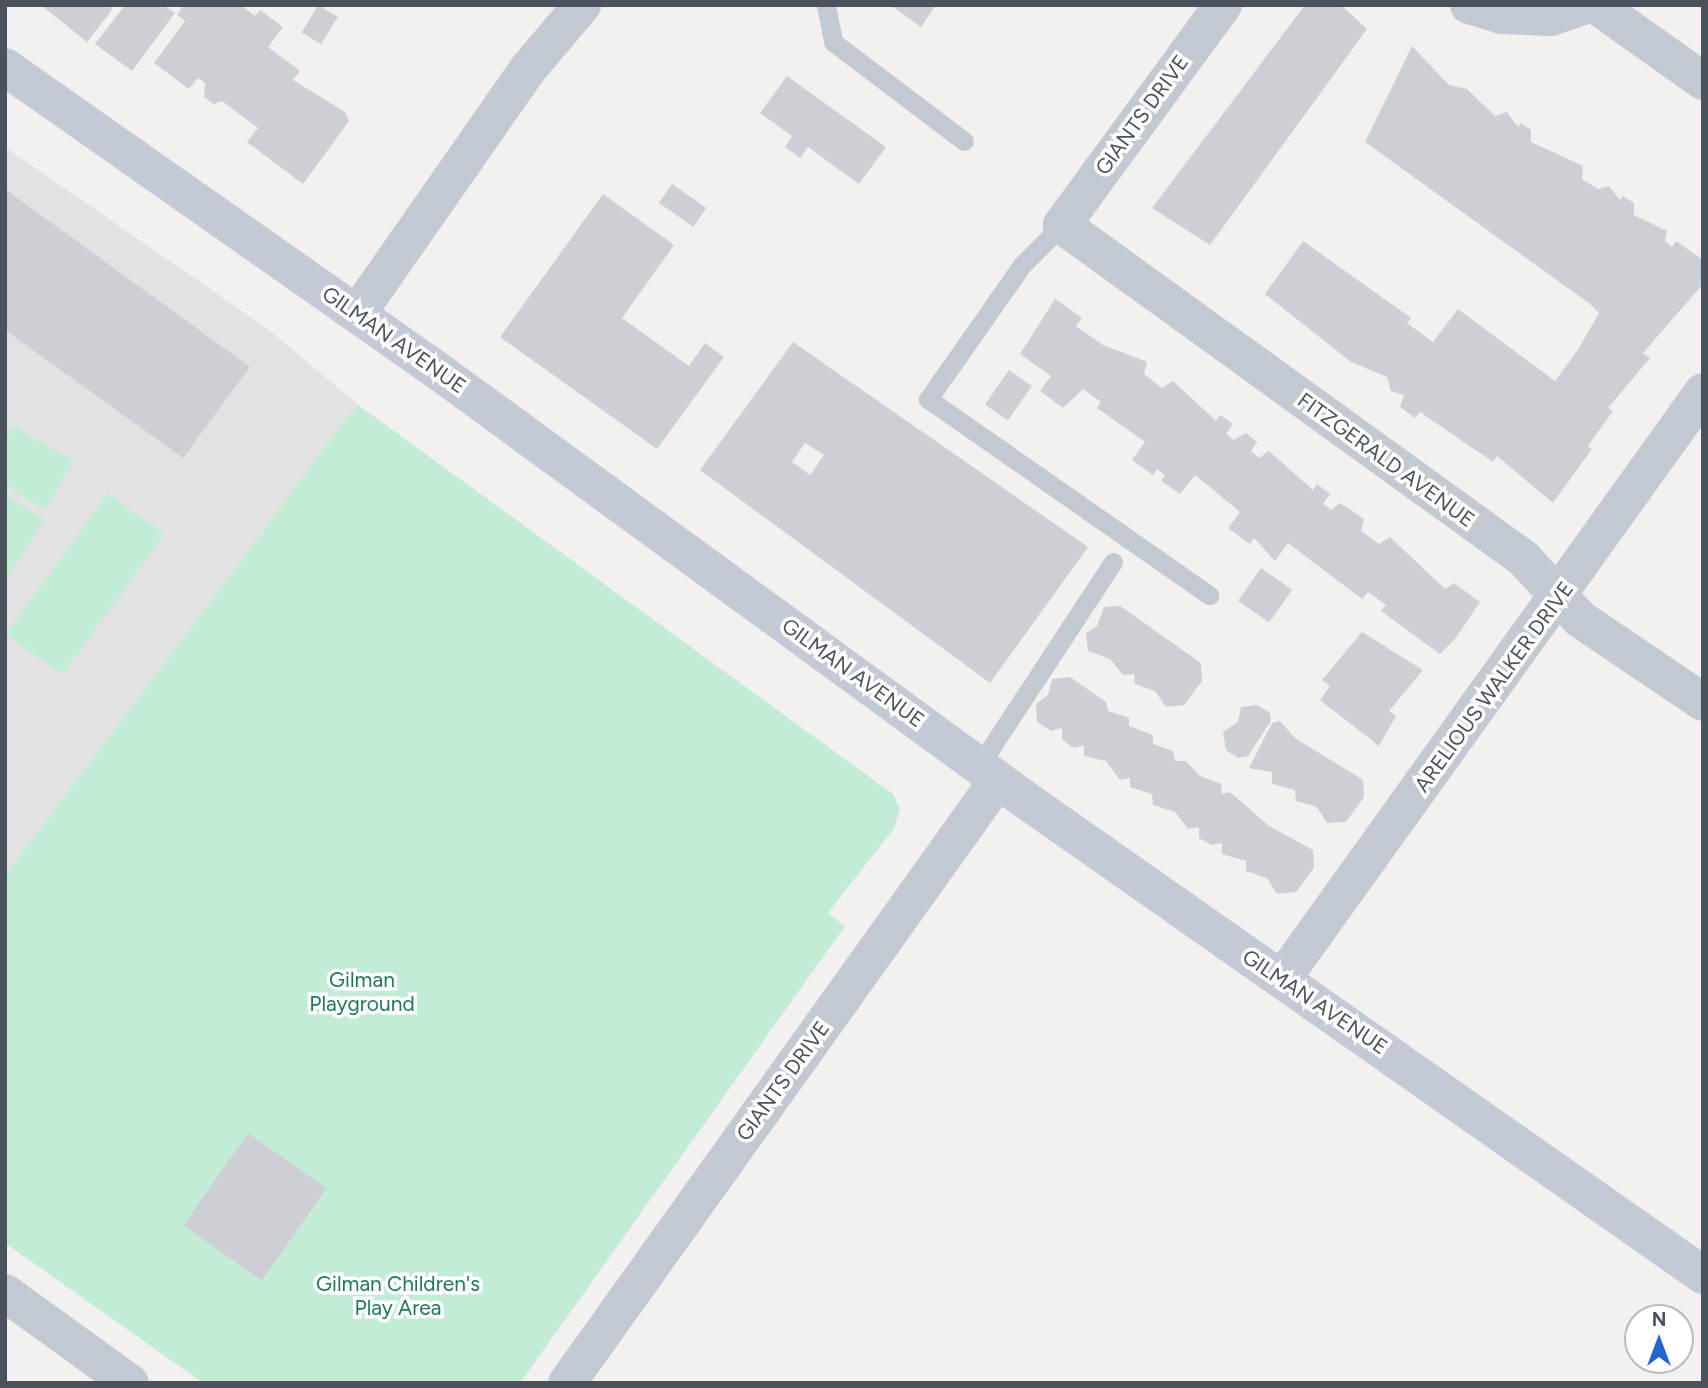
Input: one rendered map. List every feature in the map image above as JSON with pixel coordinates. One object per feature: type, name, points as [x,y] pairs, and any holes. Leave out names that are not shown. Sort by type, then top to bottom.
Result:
[{"type":"street","points":[[357,314],[528,69],[582,5]]},
{"type":"street","name":"GIANTS DRIVE","points":[[1062,225],[1223,5]]},
{"type":"street","points":[[1469,5],[1501,15],[1551,16],[1586,5]]},
{"type":"street","points":[[1596,5],[1703,81]]},
{"type":"street","name":"GILMAN AVENUE","points":[[5,67],[357,314],[989,773],[1703,1275]]},
{"type":"street","name":"FITZGERALD AVENUE","points":[[1062,225],[1523,558],[1580,619],[1703,702]]},
{"type":"street","name":"ARELIOUS WALKER DRIVE","points":[[1282,979],[1703,392]]},
{"type":"street","name":"GIANTS DRIVE","points":[[567,1383],[989,773]]},
{"type":"street","points":[[5,1293],[130,1383]]},
{"type":"lane","points":[[826,5],[833,42],[964,141]]},
{"type":"lane","points":[[1062,225],[1022,265],[928,399],[1209,595]]},
{"type":"lane","points":[[989,773],[1113,562]]},
{"type":"shaded area","points":[[5,147],[268,329],[357,404],[5,876]]},
{"type":"green space","name":"Gilman Playground","points":[[357,404],[893,794],[900,808],[895,827],[828,913],[845,926],[520,1383],[203,1383],[5,1243],[5,876]]},
{"type":"green space","points":[[13,426],[75,461],[44,510],[5,485],[5,439]]},
{"type":"green space","points":[[108,493],[165,534],[62,675],[6,634]]},
{"type":"green space","points":[[5,494],[45,520],[5,580]]},
{"type":"building","points":[[41,5],[110,5],[112,10],[87,42]]},
{"type":"building","points":[[125,5],[163,5],[175,13],[132,71],[95,44]]},
{"type":"building","points":[[184,5],[241,5],[255,16],[260,10],[283,27],[268,47],[300,71],[293,80],[345,112],[349,121],[303,184],[247,142],[258,128],[222,101],[214,104],[204,97],[205,83],[198,78],[189,89],[154,63],[185,21],[177,15]]},
{"type":"building","points":[[318,5],[338,17],[321,44],[302,32]]},
{"type":"building","points":[[890,5],[936,5],[921,27]]},
{"type":"building","points":[[1305,5],[1341,5],[1367,29],[1210,245],[1152,208]]},
{"type":"building","points":[[1412,46],[1449,85],[1467,89],[1495,116],[1507,112],[1518,127],[1521,123],[1531,130],[1531,142],[1583,166],[1582,179],[1598,189],[1609,186],[1620,200],[1623,196],[1634,203],[1634,215],[1667,231],[1665,241],[1672,247],[1676,241],[1703,260],[1703,284],[1643,353],[1650,358],[1608,408],[1613,411],[1588,446],[1592,449],[1553,503],[1497,456],[1493,462],[1420,412],[1415,418],[1400,407],[1404,395],[1391,391],[1387,377],[1351,362],[1265,294],[1303,241],[1411,318],[1407,323],[1433,342],[1458,309],[1555,381],[1579,348],[1599,313],[1590,304],[1365,142]]},
{"type":"building","points":[[787,76],[886,147],[859,184],[808,147],[800,158],[785,147],[792,136],[760,113]]},
{"type":"building","points":[[672,184],[706,208],[693,227],[659,203]]},
{"type":"building","points":[[5,189],[250,367],[183,458],[5,330]]},
{"type":"building","points":[[603,194],[674,245],[622,318],[689,366],[705,343],[724,357],[657,449],[500,337]]},
{"type":"building","points":[[1055,299],[1082,318],[1076,326],[1103,345],[1147,362],[1144,374],[1162,388],[1173,381],[1216,421],[1220,415],[1233,424],[1226,434],[1234,440],[1246,433],[1257,442],[1251,451],[1259,458],[1269,451],[1313,490],[1317,484],[1330,494],[1323,504],[1331,510],[1340,503],[1364,519],[1361,531],[1379,544],[1390,537],[1445,589],[1454,583],[1480,602],[1455,639],[1440,654],[1381,611],[1386,605],[1368,592],[1362,599],[1288,543],[1275,561],[1254,538],[1250,544],[1228,528],[1240,512],[1195,475],[1180,494],[1161,481],[1165,475],[1157,469],[1153,475],[1132,460],[1145,442],[1097,408],[1101,402],[1083,389],[1063,408],[1040,391],[1051,376],[1020,354]]},
{"type":"building","points":[[793,342],[1088,547],[990,683],[700,470]],"holes":[[[805,443],[824,455],[810,475],[792,462]]]},
{"type":"building","points":[[1009,370],[1032,386],[1008,420],[985,404]]},
{"type":"building","points":[[1261,568],[1292,590],[1269,623],[1238,601]]},
{"type":"building","points":[[1120,606],[1201,663],[1202,681],[1184,705],[1166,707],[1155,691],[1135,684],[1134,674],[1123,675],[1110,659],[1088,651],[1086,633],[1097,626],[1104,607]]},
{"type":"building","points":[[1362,632],[1423,670],[1389,711],[1396,716],[1379,746],[1320,700],[1330,686],[1322,680]]},
{"type":"building","points":[[1070,677],[1106,702],[1108,711],[1129,718],[1129,726],[1153,735],[1153,744],[1173,751],[1175,761],[1186,761],[1200,776],[1221,784],[1222,794],[1230,792],[1269,826],[1313,850],[1314,868],[1296,892],[1277,894],[1267,878],[1246,871],[1246,861],[1222,854],[1222,843],[1211,845],[1199,838],[1199,827],[1188,829],[1175,812],[1153,805],[1152,794],[1130,787],[1130,778],[1120,780],[1106,761],[1084,756],[1084,745],[1074,748],[1062,740],[1062,728],[1051,731],[1037,722],[1036,704],[1048,695],[1052,679]]},
{"type":"building","points":[[1257,705],[1270,713],[1271,721],[1248,756],[1238,758],[1226,750],[1223,732],[1238,722],[1241,707]]},
{"type":"building","points":[[1280,721],[1295,738],[1363,780],[1364,797],[1346,822],[1327,823],[1317,807],[1296,801],[1295,790],[1272,784],[1272,772],[1249,768],[1272,723]]},
{"type":"building","points":[[248,1133],[327,1188],[262,1281],[183,1226]]},
{"type":"park label","name":"Gilman Children's Play Area","points":[[398,1296]]}]
